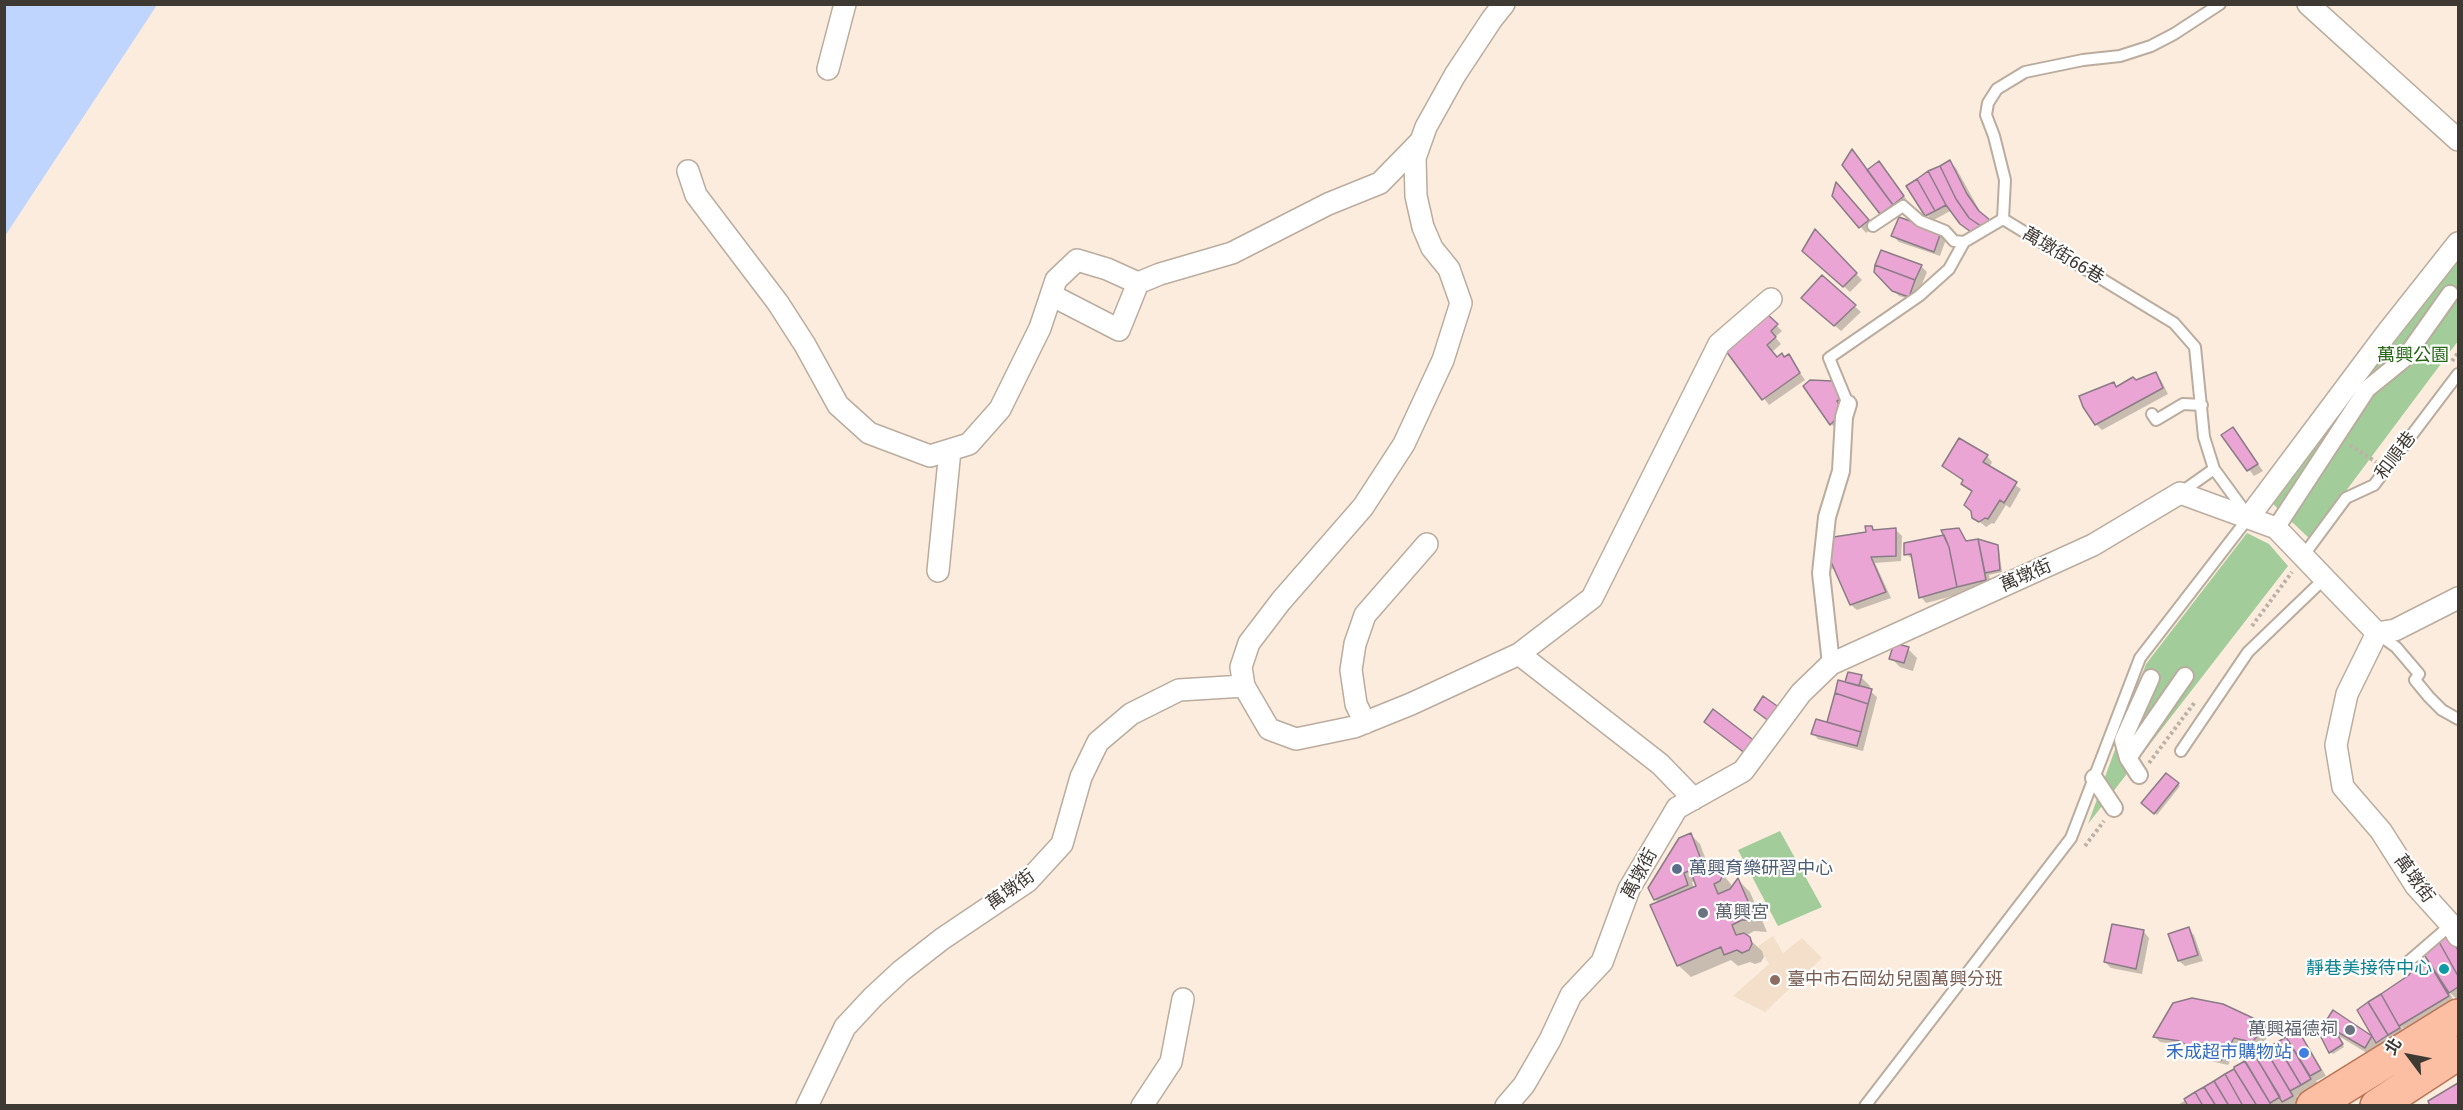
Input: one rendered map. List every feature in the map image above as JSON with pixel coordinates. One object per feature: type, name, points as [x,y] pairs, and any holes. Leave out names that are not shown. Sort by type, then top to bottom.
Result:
[{"type":"main road","points":[[2313,1106],[2458,1016]]},
{"type":"main road","points":[[2376,1106],[2458,1053]]},
{"type":"street","points":[[828,69],[845,4]]},
{"type":"street","points":[[1504,4],[1455,75],[1426,127],[1416,158],[1416,196],[1424,227],[1432,248],[1449,270],[1461,303],[1453,332],[1443,360],[1404,444],[1363,507],[1281,601],[1249,643],[1241,667],[1244,686],[1269,729],[1296,740],[1365,723],[1519,654],[1592,598],[1719,344],[1771,299]]},
{"type":"street","points":[[2308,4],[2458,140]]},
{"type":"street","points":[[1051,295],[1119,330],[1138,283],[1160,274],[1232,253],[1328,204],[1380,183],[1420,142]]},
{"type":"street","points":[[688,171],[696,195],[778,303],[805,345],[838,405],[869,433],[930,456],[969,444],[1000,409],[1040,328],[1056,280],[1077,260],[1107,269],[1138,283]]},
{"type":"street","points":[[2249,518],[2386,334],[2458,243]]},
{"type":"street","points":[[2276,528],[2367,389],[2404,359],[2450,294]]},
{"type":"street","points":[[1831,664],[1821,573],[1827,517],[1841,471],[1844,417],[1848,404]]},
{"type":"street","points":[[938,571],[950,450]]},
{"type":"street","points":[[2180,493],[2276,528],[2299,563],[2324,579],[2377,633],[2395,630],[2458,598]]},
{"type":"street","name":"萬墩街","points":[[1506,1106],[1524,1085],[1550,1040],[1571,995],[1602,962],[1629,889],[1677,808],[1743,771],[1801,693],[1831,664],[2093,545],[2180,493]]},
{"type":"street","points":[[1365,723],[1356,704],[1351,670],[1355,644],[1365,615],[1427,544]]},
{"type":"street","name":"萬墩街","points":[[2377,633],[2344,704],[2336,745],[2343,787],[2381,831],[2416,886],[2456,926]]},
{"type":"street","points":[[1519,654],[1660,764],[1694,799]]},
{"type":"street","points":[[2128,758],[2185,676]]},
{"type":"street","points":[[2139,776],[2128,758],[2123,740],[2151,678]]},
{"type":"street","name":"萬墩街","points":[[807,1106],[845,1028],[873,997],[901,971],[942,939],[1028,881],[1062,844],[1081,777],[1098,742],[1131,714],[1179,690],[1244,686]]},
{"type":"street","points":[[2094,778],[2114,808]]},
{"type":"street","points":[[1142,1106],[1171,1062],[1183,999]]},
{"type":"lane","points":[[2003,219],[2005,180],[1995,136],[1986,115],[1988,103],[1997,89],[2025,72],[2083,60],[2120,56],[2151,46],[2220,4]]},
{"type":"lane","points":[[1848,404],[1829,358],[1919,296],[1949,269],[1964,242],[1954,241],[1945,231],[1920,221],[1903,206],[1873,226]]},
{"type":"lane","name":"萬墩街66巷","points":[[1964,242],[2003,219],[2174,324],[2195,347],[2204,437],[2214,470],[2249,518]]},
{"type":"lane","name":"和順巷","points":[[2299,563],[2346,498],[2374,485],[2458,374]]},
{"type":"lane","points":[[2152,414],[2156,420],[2182,404],[2202,405]]},
{"type":"lane","points":[[2180,493],[2214,470]]},
{"type":"lane","points":[[1865,1106],[2071,838],[2140,658],[2249,518]]},
{"type":"lane","points":[[2181,751],[2248,652],[2324,579]]},
{"type":"lane","points":[[2377,633],[2396,647],[2419,674],[2415,680],[2429,697],[2442,710],[2458,719]]},
{"type":"lane","points":[[2408,962],[2456,926]]},
{"type":"path","points":[[2337,436],[2376,462]]},
{"type":"path","points":[[2245,635],[2299,563]]},
{"type":"path","points":[[2139,776],[2196,701]]},
{"type":"path","points":[[2078,854],[2114,808]]},
{"type":"shaded area","name":"臺中市石岡幼兒園萬興分班","points":[[1773,936],[1783,953],[1802,938],[1822,958],[1765,1012],[1733,996],[1769,964],[1758,946]]},
{"type":"green space","name":"萬興公園","points":[[2458,254],[2458,341],[2310,539],[2273,504],[2392,337]]},
{"type":"green space","points":[[2247,533],[2269,544],[2288,566],[2088,824],[2146,664]]},
{"type":"green space","points":[[1780,831],[1822,907],[1778,926],[1738,850]]},
{"type":"water","points":[[4,5],[157,5],[5,236]]},
{"type":"building","points":[[1852,149],[1893,205],[1880,214],[1842,165]]},
{"type":"building","points":[[1950,160],[1967,194],[1979,211],[1990,220],[1981,226],[1969,218],[1956,199],[1940,166]]},
{"type":"building","points":[[1879,161],[1904,196],[1893,205],[1867,170]]},
{"type":"building","points":[[1940,166],[1956,199],[1969,218],[1981,226],[1971,232],[1960,224],[1946,205],[1928,171]]},
{"type":"building","points":[[1928,171],[1946,205],[1935,211],[1917,179]]},
{"type":"building","points":[[1917,179],[1935,211],[1925,216],[1906,186]]},
{"type":"building","points":[[1836,182],[1869,220],[1859,228],[1832,196]]},
{"type":"building","points":[[1899,217],[1941,232],[1934,252],[1891,236]]},
{"type":"building","points":[[1815,229],[1857,273],[1843,287],[1802,251]]},
{"type":"building","points":[[1881,250],[1922,265],[1915,280],[1875,265]]},
{"type":"building","points":[[1875,265],[1915,280],[1909,297],[1892,291],[1874,272]]},
{"type":"building","points":[[1822,275],[1856,305],[1834,326],[1801,298]]},
{"type":"building","points":[[1766,313],[1778,324],[1771,331],[1776,337],[1767,345],[1777,357],[1782,353],[1784,357],[1789,354],[1800,373],[1762,400],[1726,351]]},
{"type":"building","points":[[2156,372],[2163,388],[2095,425],[2083,407],[2079,396],[2114,382],[2116,387],[2133,377],[2136,380]]},
{"type":"building","points":[[1810,380],[1833,381],[1844,397],[1837,401],[1843,412],[1830,425],[1803,386]]},
{"type":"building","points":[[2233,427],[2258,464],[2247,471],[2221,435]]},
{"type":"building","points":[[1959,438],[1988,455],[1983,462],[2017,482],[2004,503],[2000,500],[1988,519],[1985,518],[1979,522],[1972,518],[1971,511],[1964,505],[1972,491],[1961,484],[1963,480],[1942,466]]},
{"type":"building","points":[[1865,526],[1872,526],[1873,530],[1896,528],[1896,556],[1871,557],[1886,592],[1850,605],[1831,562],[1825,564],[1827,538],[1866,532]]},
{"type":"building","points":[[1959,528],[1966,541],[1978,539],[1986,580],[1957,587],[1949,547],[1941,530]]},
{"type":"building","points":[[1944,535],[1949,547],[1957,587],[1919,598],[1911,554],[1904,555],[1904,543]]},
{"type":"building","points":[[1978,539],[1998,545],[2000,570],[1985,573]]},
{"type":"building","points":[[1894,643],[1909,647],[1904,663],[1889,659]]},
{"type":"building","points":[[1848,672],[1862,675],[1859,686],[1845,682]]},
{"type":"building","points":[[1838,680],[1872,689],[1868,704],[1835,693]]},
{"type":"building","points":[[1835,693],[1868,704],[1861,732],[1827,722]]},
{"type":"building","points":[[1763,696],[1780,708],[1770,722],[1754,710]]},
{"type":"building","points":[[1713,709],[1756,742],[1746,754],[1704,722]]},
{"type":"building","points":[[1816,719],[1861,732],[1857,746],[1811,734]]},
{"type":"building","points":[[2166,773],[2179,783],[2154,814],[2141,803]]},
{"type":"building","name":"萬興育樂研習中心","points":[[1691,833],[1703,865],[1684,873],[1688,885],[1654,900],[1648,888],[1679,838]]},
{"type":"building","name":"萬興宮","points":[[1713,865],[1720,868],[1723,875],[1720,881],[1714,884],[1718,894],[1730,889],[1738,878],[1756,920],[1742,920],[1732,925],[1736,935],[1744,933],[1750,937],[1752,944],[1749,950],[1742,953],[1737,950],[1724,955],[1721,947],[1677,966],[1650,905],[1696,886],[1692,875]]},
{"type":"building","points":[[2112,924],[2144,930],[2136,969],[2104,962]]},
{"type":"building","points":[[2189,927],[2198,955],[2178,961],[2168,934]]},
{"type":"building","points":[[2448,933],[2458,950],[2458,976],[2438,940]]},
{"type":"building","name":"靜巷美接待中心","points":[[2438,940],[2458,976],[2458,987],[2449,993],[2423,953]]},
{"type":"building","points":[[2419,958],[2429,963],[2449,996],[2399,1026],[2381,994],[2409,975]]},
{"type":"building","points":[[2381,994],[2400,1028],[2388,1035],[2368,1002]]},
{"type":"building","points":[[2192,998],[2223,1004],[2268,1025],[2252,1042],[2234,1038],[2222,1060],[2199,1054],[2180,1041],[2153,1037],[2173,1003]]},
{"type":"building","points":[[2368,1002],[2388,1035],[2376,1043],[2357,1010]]},
{"type":"building","name":"萬興福德祠","points":[[2333,1010],[2372,1036],[2365,1048],[2324,1024]]},
{"type":"building","points":[[2333,1027],[2343,1044],[2329,1053],[2320,1035]]},
{"type":"building","name":"禾成超市購物站","points":[[2298,1030],[2321,1070],[2310,1076],[2286,1037]]},
{"type":"building","points":[[2286,1037],[2311,1079],[2301,1085],[2276,1043]]},
{"type":"building","points":[[2276,1043],[2301,1085],[2290,1091],[2265,1049]]},
{"type":"building","points":[[2265,1049],[2293,1096],[2282,1102],[2255,1055]]},
{"type":"building","points":[[2254,1054],[2280,1097],[2270,1103],[2244,1060]]},
{"type":"building","points":[[2245,1061],[2271,1106],[2257,1106],[2234,1069]]},
{"type":"building","points":[[2234,1069],[2257,1106],[2243,1106],[2225,1074]]},
{"type":"building","points":[[2225,1074],[2243,1106],[2229,1106],[2214,1081]]},
{"type":"building","points":[[2214,1081],[2229,1106],[2216,1106],[2204,1087]]},
{"type":"building","points":[[2458,1083],[2458,1106],[2430,1106],[2428,1101]]},
{"type":"building","points":[[2204,1087],[2216,1106],[2203,1106],[2195,1092]]},
{"type":"building","points":[[2195,1092],[2203,1106],[2188,1106],[2184,1099]]},
{"type":"place","name":"萬興育樂研習中心","points":[[1677,869]]},
{"type":"place","name":"萬興宮","points":[[1703,913]]},
{"type":"place","name":"靜巷美接待中心","points":[[2444,969]]},
{"type":"place","name":"臺中市石岡幼兒園萬興分班","points":[[1775,980]]},
{"type":"place","name":"萬興福德祠","points":[[2350,1030]]},
{"type":"place","name":"禾成超市購物站","points":[[2304,1053]]}]
